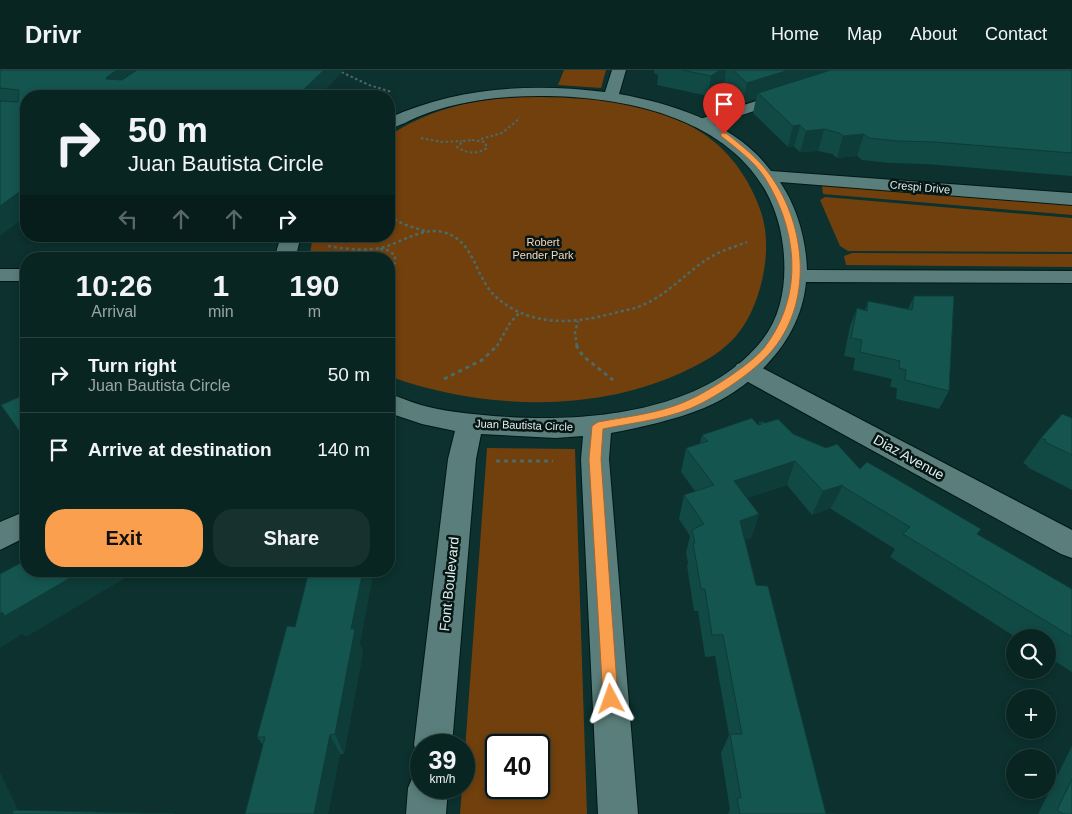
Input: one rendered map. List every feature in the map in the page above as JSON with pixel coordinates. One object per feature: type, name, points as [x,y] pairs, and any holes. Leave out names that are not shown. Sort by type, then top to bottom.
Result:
[{"type":"street","points":[[611,97],[619,70]]},
{"type":"street","points":[[545,91],[552,76]]},
{"type":"street","points":[[703,123],[803,90]]},
{"type":"street","name":"Juan Bautista Circle","points":[[395,121],[413,113],[463,99],[497,94],[545,91],[611,97],[657,106],[703,123],[724,134],[738,145],[767,176],[787,212],[795,238],[796,276],[789,313],[766,352],[725,385],[696,401],[674,410],[641,419],[598,426],[556,428],[500,427],[470,424],[420,415],[395,405]]},
{"type":"street","name":"Crespi Drive","points":[[767,176],[1072,199]]},
{"type":"street","points":[[0,275],[20,275]]},
{"type":"street","points":[[796,276],[1072,277]]},
{"type":"street","name":"Diaz Avenue","points":[[746,370],[1072,545]]},
{"type":"street","name":"Font Boulevard","points":[[434,734],[462,459],[470,424]]},
{"type":"street","points":[[598,426],[596,470],[618,814]]},
{"type":"street","points":[[0,537],[20,526]]},
{"type":"street","points":[[426,814],[427,799]]},
{"type":"path","points":[[337,70],[369,86],[383,90]]},
{"type":"path","points":[[418,137],[442,142],[488,138],[514,125],[520,117]]},
{"type":"path","points":[[468,140],[458,145],[457,147],[461,151],[476,153],[488,146],[485,142],[472,140]]},
{"type":"path","points":[[395,219],[403,224],[426,231],[442,232],[455,238],[471,251],[478,262],[482,279],[494,295],[510,309],[539,320],[565,324],[603,317],[646,304],[671,288],[710,258],[747,242]]},
{"type":"path","points":[[365,252],[426,231]]},
{"type":"path","points":[[328,246],[344,249],[387,250],[390,252]]},
{"type":"path","points":[[444,379],[473,365],[490,353],[499,343],[510,320],[519,313]]},
{"type":"path","points":[[578,321],[573,333],[576,347],[587,362],[602,370],[613,380]]},
{"type":"path","points":[[488,461],[559,461]]},
{"type":"green space","points":[[564,70],[606,70],[601,88],[558,85]]},
{"type":"green space","name":"Robert Pender Park","points":[[521,97],[570,97],[629,104],[684,122],[708,137],[729,156],[747,181],[761,211],[766,235],[766,255],[765,267],[755,304],[743,327],[720,351],[689,369],[654,384],[617,394],[579,400],[540,402],[500,401],[462,396],[395,378],[395,252],[310,252],[312,242],[395,242],[395,132],[406,125],[443,110],[481,101]]},
{"type":"green space","points":[[824,184],[1072,204],[1072,215],[823,194],[822,187]]},
{"type":"green space","points":[[825,197],[1072,218],[1072,252],[848,251],[840,246],[820,200]]},
{"type":"green space","points":[[852,253],[1072,254],[1072,267],[846,265],[844,256]]},
{"type":"green space","points":[[487,448],[575,449],[587,814],[460,814],[461,799],[475,799],[475,734],[466,734]]},
{"type":"building","points":[[0,70],[117,70],[106,79],[122,80],[137,70],[324,70],[303,90],[20,90],[20,191],[0,206],[0,101],[18,102],[19,90],[0,88]]},
{"type":"building","points":[[682,70],[720,70],[711,76]]},
{"type":"building","points":[[733,70],[789,70],[747,83]]},
{"type":"building","points":[[831,70],[1072,70],[1072,153],[935,142],[898,141],[869,138],[864,134],[843,136],[824,129],[806,131],[800,125],[793,126],[758,93]]},
{"type":"building","points":[[914,296],[954,296],[949,391],[905,380],[906,370],[899,368],[900,361],[860,352],[862,340],[851,338],[857,308],[867,311],[868,301],[912,310]]},
{"type":"building","points":[[20,397],[20,432],[1,405]]},
{"type":"building","points":[[1062,414],[1072,418],[1072,455],[1045,442],[1046,440],[1041,438]]},
{"type":"building","points":[[752,418],[758,425],[762,424],[760,421],[765,423],[778,419],[793,434],[826,448],[837,444],[860,469],[867,462],[981,529],[977,534],[1072,589],[1072,637],[903,534],[910,527],[843,485],[823,491],[795,461],[734,481],[759,514],[740,521],[756,585],[768,586],[826,814],[740,814],[737,798],[741,798],[730,734],[742,734],[723,635],[712,635],[705,589],[701,589],[692,530],[704,524],[684,495],[714,485],[686,448],[708,441],[702,435]]},
{"type":"building","points":[[20,563],[20,577],[72,577],[5,616],[2,612],[0,614],[0,574]]},
{"type":"building","points":[[308,577],[362,577],[351,629],[355,629],[335,734],[330,735],[314,814],[245,814],[265,737],[257,737],[287,626],[295,627]]},
{"type":"building","points":[[1072,779],[1072,814],[1063,814],[1057,810]]},
{"type":"building","points":[[14,810],[175,814],[12,814]]},
{"type":"route","points":[[611,699],[595,459],[598,426],[641,419],[667,412],[696,401],[725,385],[766,352],[789,313],[792,301],[796,276],[796,252],[795,238],[787,212],[776,189],[767,176],[751,157],[724,134]]}]
